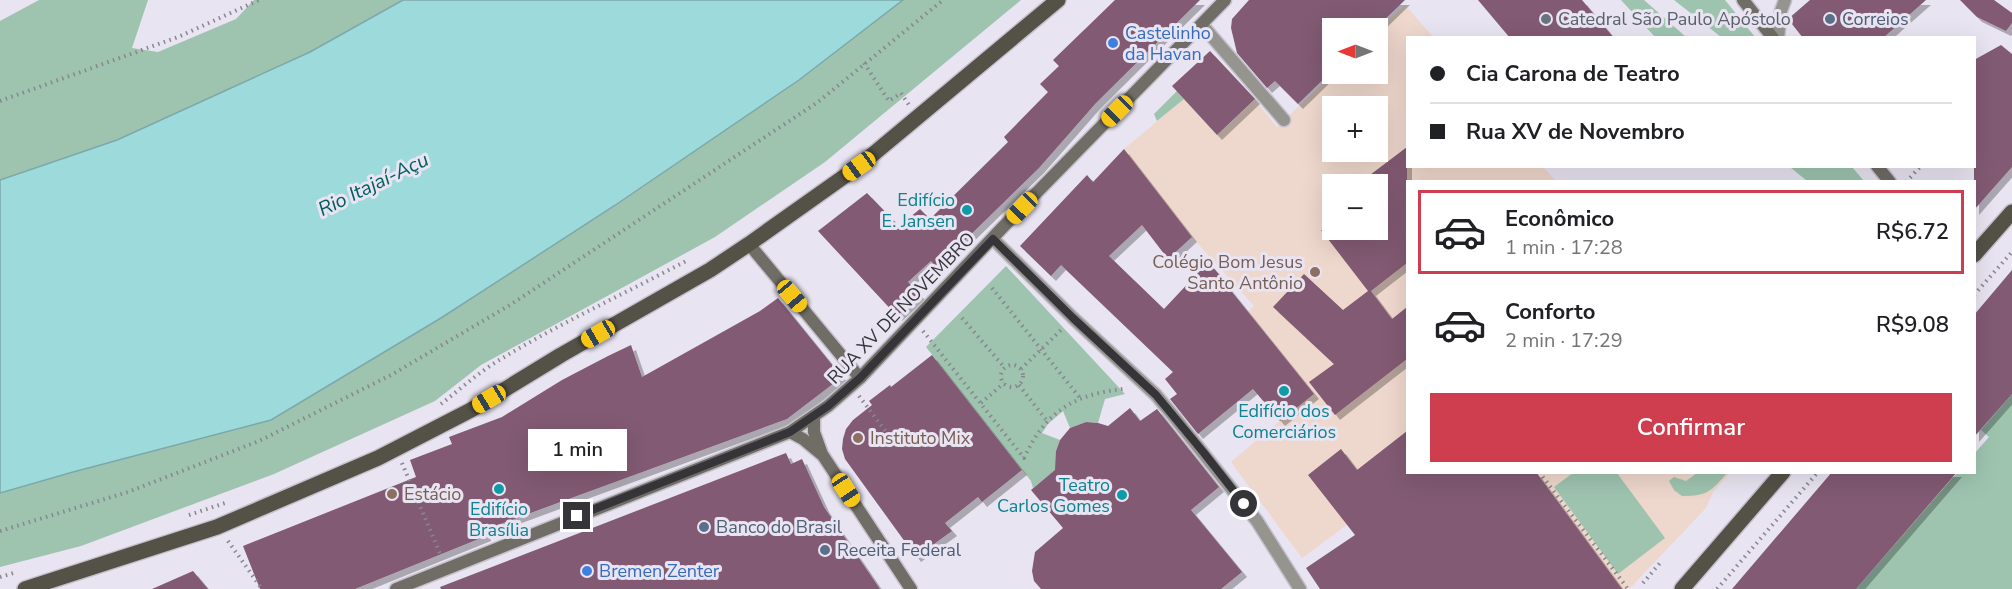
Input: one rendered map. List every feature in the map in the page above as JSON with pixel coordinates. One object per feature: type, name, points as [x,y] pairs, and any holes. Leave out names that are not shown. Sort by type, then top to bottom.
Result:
[{"type":"main road","points":[[25,589],[217,526],[396,448],[471,410],[561,355],[710,270],[749,244],[859,166],[1058,0]]},
{"type":"main road","points":[[1976,253],[2012,212]]},
{"type":"main road","points":[[1682,589],[1781,474]]},
{"type":"street","name":"RUA XV DE NOVEMBRO","points":[[396,589],[790,432],[814,416],[856,382],[1226,0]]},
{"type":"street","points":[[1743,0],[1771,36]]},
{"type":"street","points":[[1778,36],[1781,11],[1785,0]]},
{"type":"street","points":[[1202,25],[1284,120]]},
{"type":"street","points":[[1879,168],[1888,180]]},
{"type":"street","points":[[993,239],[1156,395],[1257,521],[1300,589]]},
{"type":"street","points":[[749,244],[856,382]]},
{"type":"street","points":[[814,416],[814,432],[822,454],[912,589]]},
{"type":"street","points":[[790,432],[822,454]]},
{"type":"path","points":[[0,101],[178,37],[259,0]]},
{"type":"path","points":[[0,531],[128,492],[259,441],[391,375],[510,304],[818,102],[943,0]]},
{"type":"path","points":[[864,63],[889,101],[901,93],[911,108],[918,103]]},
{"type":"path","points":[[1908,180],[1919,168]]},
{"type":"path","points":[[1976,293],[2012,252]]},
{"type":"path","points":[[1994,257],[2001,264]]},
{"type":"path","points":[[437,407],[495,363],[574,318],[624,295],[690,259]]},
{"type":"path","points":[[992,288],[1080,398]]},
{"type":"path","points":[[962,318],[1005,368]]},
{"type":"path","points":[[1021,369],[1073,318]]},
{"type":"path","points":[[915,320],[1024,458],[1033,438],[1062,408],[1080,398],[1130,387]]},
{"type":"path","points":[[1011,365],[1021,369],[1023,379],[1019,385],[1010,387],[1004,383],[1001,374],[1005,368],[1011,365]]},
{"type":"path","points":[[856,382],[896,445]]},
{"type":"path","points":[[981,403],[1004,383]]},
{"type":"path","points":[[1019,385],[1047,421]]},
{"type":"path","points":[[396,448],[446,568]]},
{"type":"path","points":[[1541,474],[1628,589]]},
{"type":"path","points":[[1717,589],[1816,474]]},
{"type":"path","points":[[188,516],[231,500]]},
{"type":"path","points":[[217,526],[262,589]]},
{"type":"path","points":[[1643,583],[1660,563]]},
{"type":"path","points":[[0,577],[23,571]]},
{"type":"shaded area","points":[[39,0],[148,0],[132,48],[158,52],[236,19],[254,0],[403,0],[310,52],[117,140],[0,180],[0,21]]},
{"type":"shaded area","points":[[903,0],[1021,0],[825,162],[715,237],[481,365],[435,401],[274,474],[81,546],[0,567],[0,493],[73,472],[441,318],[614,206],[799,80]]},
{"type":"shaded area","points":[[1621,0],[1644,0],[1685,36],[1654,36]]},
{"type":"shaded area","points":[[1674,0],[1725,0],[1754,36],[1720,36]]},
{"type":"shaded area","name":"Colégio Bom Jesus Santo Antônio","points":[[1405,5],[1432,36],[1406,36],[1406,168],[1544,168],[1555,180],[1406,180],[1406,474],[1729,474],[1713,492],[1706,508],[1629,589],[1430,589],[1393,491],[1302,558],[1231,462],[1313,393],[1248,312],[1254,306],[1192,237],[1124,149],[1184,99],[1217,135],[1255,100],[1277,127],[1322,84],[1388,84],[1388,21]]},
{"type":"shaded area","points":[[1177,91],[1184,99],[1157,121],[1154,114]]},
{"type":"shaded area","points":[[1791,168],[1853,168],[1863,180],[1806,180]]},
{"type":"shaded area","points":[[1006,266],[1125,394],[1105,399],[1098,423],[1086,422],[1070,428],[1063,411],[1048,424],[1042,433],[1060,440],[1056,451],[1057,469],[1033,488],[1031,481],[926,347]]},
{"type":"shaded area","points":[[2012,394],[2012,589],[1856,589],[1956,474],[1976,474],[1976,452],[1989,437],[1981,430]]},
{"type":"shaded area","points":[[1572,474],[1618,474],[1665,538],[1618,574],[1554,487]]},
{"type":"shaded area","points":[[1696,474],[1726,474],[1713,488],[1698,495],[1682,496],[1674,490],[1669,481],[1674,477],[1686,481]]},
{"type":"water","name":"Rio Itajaí-Açu","points":[[403,0],[903,0],[799,80],[614,206],[441,318],[271,420],[0,493],[0,180],[117,140],[310,52]]},
{"type":"building","points":[[1115,0],[1200,0],[1096,103],[1039,168],[957,248],[937,267],[931,261],[908,282],[920,295],[897,316],[818,231],[867,193],[899,226],[920,209],[930,219],[1008,142],[1004,137],[1048,92],[1040,84],[1059,66],[1053,60]]},
{"type":"building","points":[[1249,0],[1405,0],[1386,18],[1322,18],[1322,81],[1298,104],[1275,81],[1267,88],[1237,53],[1231,28],[1232,19]]},
{"type":"building","name":"Catedral São Paulo Apóstolo","points":[[1478,0],[1582,0],[1612,36],[1508,36]]},
{"type":"building","name":"Correios","points":[[1810,0],[1926,0],[1885,36],[1801,36],[1788,19]]},
{"type":"building","points":[[1960,0],[1994,0],[2012,13],[2012,23],[2006,31],[1977,17]]},
{"type":"building","points":[[2001,45],[2012,54],[2012,167],[1976,208],[1974,168],[1976,168],[1976,59]]},
{"type":"building","points":[[1210,51],[1255,99],[1217,135],[1172,86]]},
{"type":"building","points":[[1406,148],[1406,264],[1371,291],[1392,319],[1406,308],[1406,360],[1335,415],[1309,382],[1334,364],[1273,307],[1304,274],[1343,310],[1368,291],[1329,240],[1388,240],[1388,174],[1371,174]]},
{"type":"building","points":[[1124,149],[1192,237],[1168,259],[1142,225],[1109,256],[1164,309],[1208,262],[1314,394],[1280,421],[1253,389],[1198,434],[1170,399],[1177,394],[1165,379],[1173,372],[1061,265],[1051,276],[1020,246],[1087,175],[1093,182]]},
{"type":"building","points":[[2012,270],[2012,394],[1976,435],[1976,313]]},
{"type":"building","points":[[778,298],[842,377],[787,419],[484,530],[486,536],[355,589],[260,589],[243,546],[416,477],[410,460],[452,444],[449,437],[502,417],[562,380],[631,345],[642,377],[760,311]]},
{"type":"building","points":[[932,355],[1022,470],[982,502],[978,497],[945,523],[952,531],[916,557],[845,459],[842,449],[846,429],[853,420],[872,405],[869,401]]},
{"type":"building","name":"Teatro Carlos Gomes","points":[[1130,408],[1140,421],[1157,409],[1219,487],[1191,510],[1242,572],[1221,589],[1041,589],[1034,581],[1032,571],[1035,552],[1063,528],[1031,490],[1055,470],[1056,451],[1060,440],[1070,428],[1086,422],[1108,426]]},
{"type":"building","points":[[1406,432],[1406,474],[1537,474],[1622,589],[1320,589],[1306,568],[1355,535],[1308,475],[1341,449],[1357,470]]},
{"type":"building","name":"Banco do Brasil","points":[[786,453],[791,464],[802,459],[824,507],[880,589],[441,589],[440,587]]},
{"type":"building","points":[[1830,474],[1955,474],[1856,589],[1732,589]]},
{"type":"building","points":[[193,571],[208,589],[152,589]]},
{"type":"place","name":"Catedral São Paulo Apóstolo","points":[[1546,19]]},
{"type":"place","name":"Correios","points":[[1830,19]]},
{"type":"place","name":"Castelinho da Havan","points":[[1113,43]]},
{"type":"place","name":"Edifício E. Jansen","points":[[967,210]]},
{"type":"place","name":"Colégio Bom Jesus Santo Antônio","points":[[1315,272]]},
{"type":"place","name":"Edifício dos Comerciários","points":[[1284,391]]},
{"type":"place","name":"Instituto Mix","points":[[858,438]]},
{"type":"place","name":"Edifício Brasília","points":[[499,489]]},
{"type":"place","name":"Estácio","points":[[392,494]]},
{"type":"place","name":"Teatro Carlos Gomes","points":[[1122,495]]},
{"type":"place","name":"Banco do Brasil","points":[[704,527]]},
{"type":"place","name":"Receita Federal","points":[[825,550]]},
{"type":"place","name":"Bremen Zenter","points":[[587,571]]},
{"type":"route","points":[[577,516],[790,432],[828,406],[860,378],[993,239],[1156,395],[1244,504]]}]
